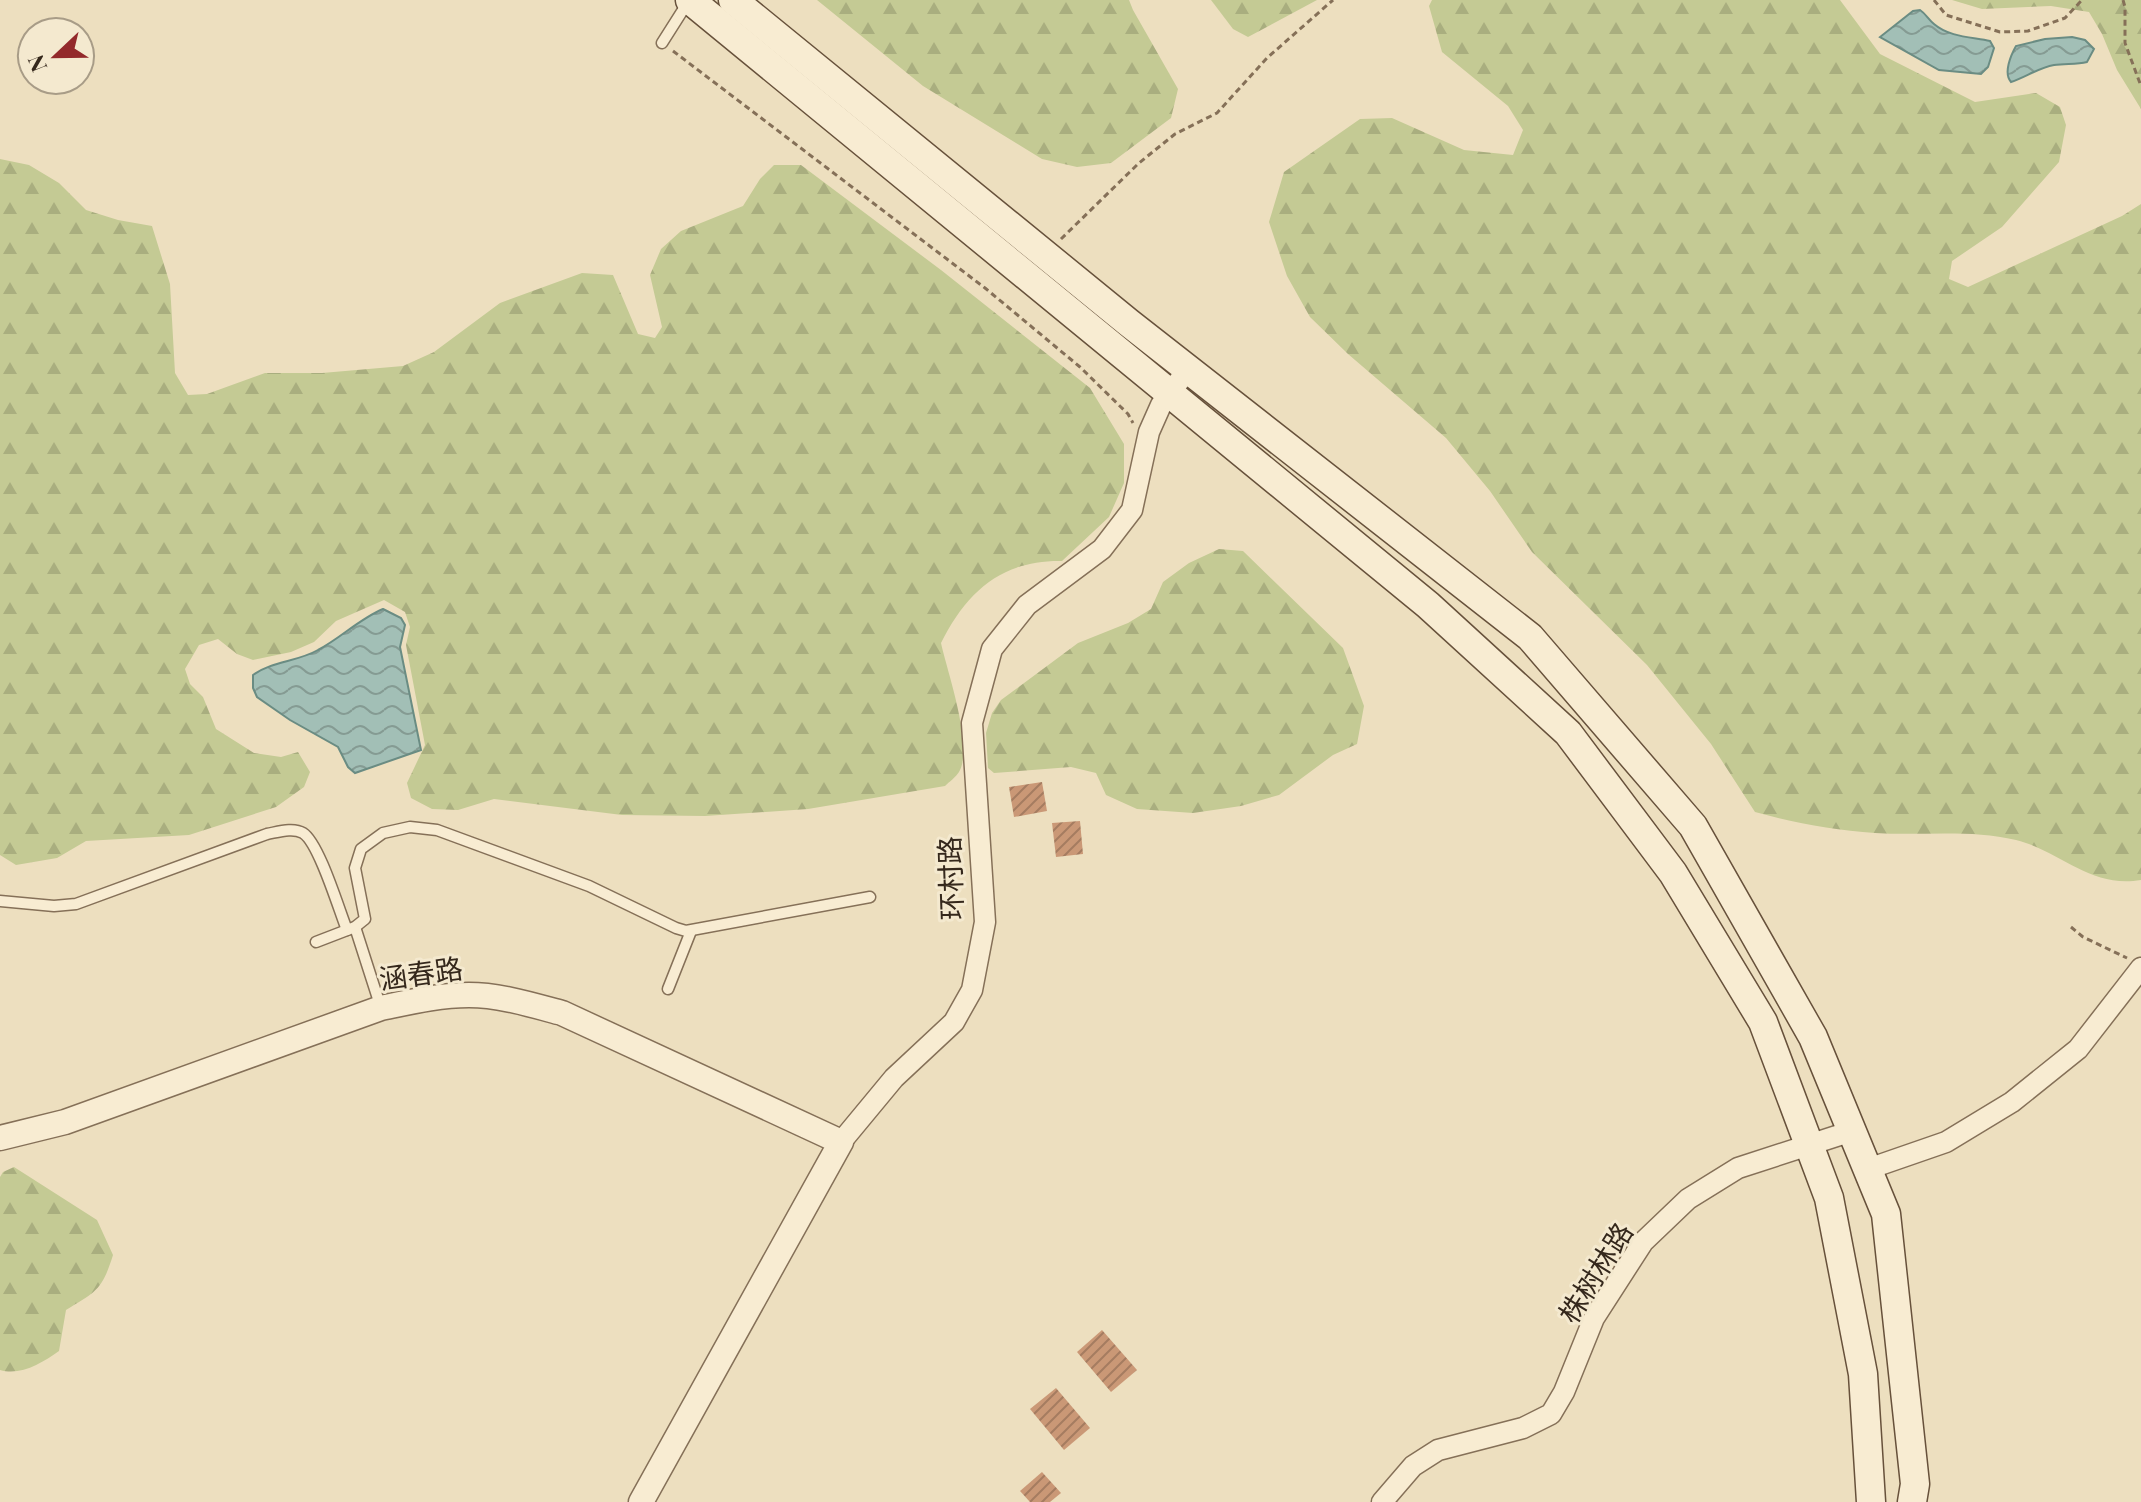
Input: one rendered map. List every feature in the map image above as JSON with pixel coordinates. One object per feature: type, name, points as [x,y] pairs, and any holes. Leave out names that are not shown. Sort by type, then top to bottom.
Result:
[{"type":"main road","points":[[690,0],[1428,605],[1568,733],[1673,873],[1763,1022],[1829,1198],[1863,1374],[1871,1502]]},
{"type":"main road","points":[[733,0],[1188,369],[1530,637],[1693,826],[1813,1037],[1886,1214],[1915,1484],[1912,1502]]},
{"type":"street","name":"环村路","points":[[641,1502],[841,1142],[894,1078],[954,1022],[972,990],[985,922],[972,723],[992,649],[1027,605],[1102,549],[1132,510],[1149,432],[1169,392],[1188,369]]},
{"type":"street","points":[[1868,1169],[1946,1142],[2012,1102],[2078,1049],[2136,964]]},
{"type":"street","name":"涵春路","points":[[0,1138],[65,1122],[381,1008],[429,998],[471,995],[520,1002],[562,1013],[841,1142]]},
{"type":"street","name":"株树林路","points":[[1382,1502],[1413,1466],[1438,1450],[1523,1428],[1551,1414],[1564,1392],[1594,1318],[1643,1242],[1688,1199],[1738,1168],[1852,1131]]},
{"type":"lane","points":[[662,43],[690,0]]},
{"type":"lane","points":[[316,942],[351,929],[365,919],[355,868],[361,849],[383,833],[410,827],[437,830],[589,886],[676,928],[691,931],[870,897]]},
{"type":"lane","points":[[0,901],[54,906],[76,904],[267,834],[288,830],[302,832],[314,843],[381,1008]]},
{"type":"lane","points":[[668,989],[691,931]]},
{"type":"path","points":[[1048,257],[1066,231],[1139,163],[1175,134],[1217,113],[1267,58],[1333,0]]},
{"type":"path","points":[[1934,0],[1946,15],[2000,32],[2028,31],[2065,18],[2082,0]]},
{"type":"path","points":[[2123,0],[2125,43],[2141,86]]},
{"type":"path","points":[[662,43],[985,288],[1080,367],[1128,414],[1133,425]]},
{"type":"path","points":[[2071,927],[2083,937],[2136,964]]},
{"type":"green space","points":[[817,0],[1129,0],[1178,89],[1171,118],[1111,163],[1077,167],[1042,159],[923,86]]},
{"type":"green space","points":[[1211,0],[1317,0],[1248,37],[1233,29]]},
{"type":"green space","points":[[1432,0],[1840,0],[1880,54],[1975,102],[2036,93],[2060,107],[2066,125],[2059,162],[2002,227],[1952,261],[1949,279],[1968,287],[2122,216],[2141,204],[2141,880],[2107,879],[2076,868],[2032,845],[1999,837],[1860,832],[1815,826],[1755,812],[1711,744],[1647,665],[1532,552],[1490,491],[1446,438],[1310,317],[1287,276],[1269,222],[1284,172],[1360,119],[1392,118],[1464,150],[1513,155],[1523,130],[1508,106],[1442,52],[1429,6]]},
{"type":"green space","points":[[1952,0],[2141,0],[2141,109],[2117,70],[2089,12],[2051,6],[1982,9]]},
{"type":"green space","points":[[0,159],[29,165],[59,183],[86,210],[152,226],[170,284],[175,373],[188,395],[207,394],[265,373],[322,373],[403,366],[434,352],[500,303],[582,273],[613,275],[638,334],[655,338],[662,327],[650,275],[661,249],[681,231],[743,206],[760,179],[774,165],[801,165],[1090,388],[1124,444],[1124,483],[1109,517],[1062,561],[1021,566],[1004,573],[975,594],[951,625],[941,643],[961,728],[963,760],[958,774],[945,786],[808,809],[705,816],[622,815],[494,799],[458,810],[432,809],[411,798],[407,783],[425,745],[406,645],[410,627],[405,612],[384,600],[336,621],[314,642],[291,652],[253,660],[237,654],[218,639],[199,645],[185,669],[190,684],[203,697],[216,729],[254,753],[281,757],[298,752],[310,772],[304,787],[276,807],[189,835],[86,841],[57,858],[16,865],[0,855]]},
{"type":"green space","points":[[1219,549],[1243,551],[1343,648],[1364,706],[1357,744],[1333,755],[1279,795],[1241,806],[1193,813],[1137,809],[1106,795],[1096,773],[1071,767],[994,773],[988,768],[986,733],[992,713],[1001,700],[1078,643],[1128,623],[1151,609],[1163,582],[1189,563]]},
{"type":"green space","points":[[14,1167],[97,1220],[113,1255],[97,1288],[66,1310],[59,1351],[31,1367],[8,1371],[0,1370],[0,1177]]},
{"type":"water","points":[[1920,10],[1946,32],[1990,41],[1994,48],[1988,67],[1981,74],[1939,70],[1880,37],[1913,11]]},
{"type":"water","points":[[2072,37],[2085,40],[2094,49],[2087,62],[2048,66],[2011,82],[2008,69],[2016,46]]},
{"type":"water","points":[[383,609],[401,618],[405,625],[400,647],[421,750],[355,773],[348,767],[338,747],[257,697],[253,675],[318,650]]},
{"type":"building","points":[[1042,782],[1047,811],[1014,817],[1009,787]]},
{"type":"building","points":[[1080,821],[1083,854],[1056,857],[1052,823]]},
{"type":"building","points":[[1102,1330],[1137,1370],[1111,1392],[1077,1352]]},
{"type":"building","points":[[1056,1388],[1090,1428],[1064,1450],[1030,1409]]},
{"type":"building","points":[[1042,1472],[1061,1493],[1050,1502],[1030,1502],[1020,1491]]}]
